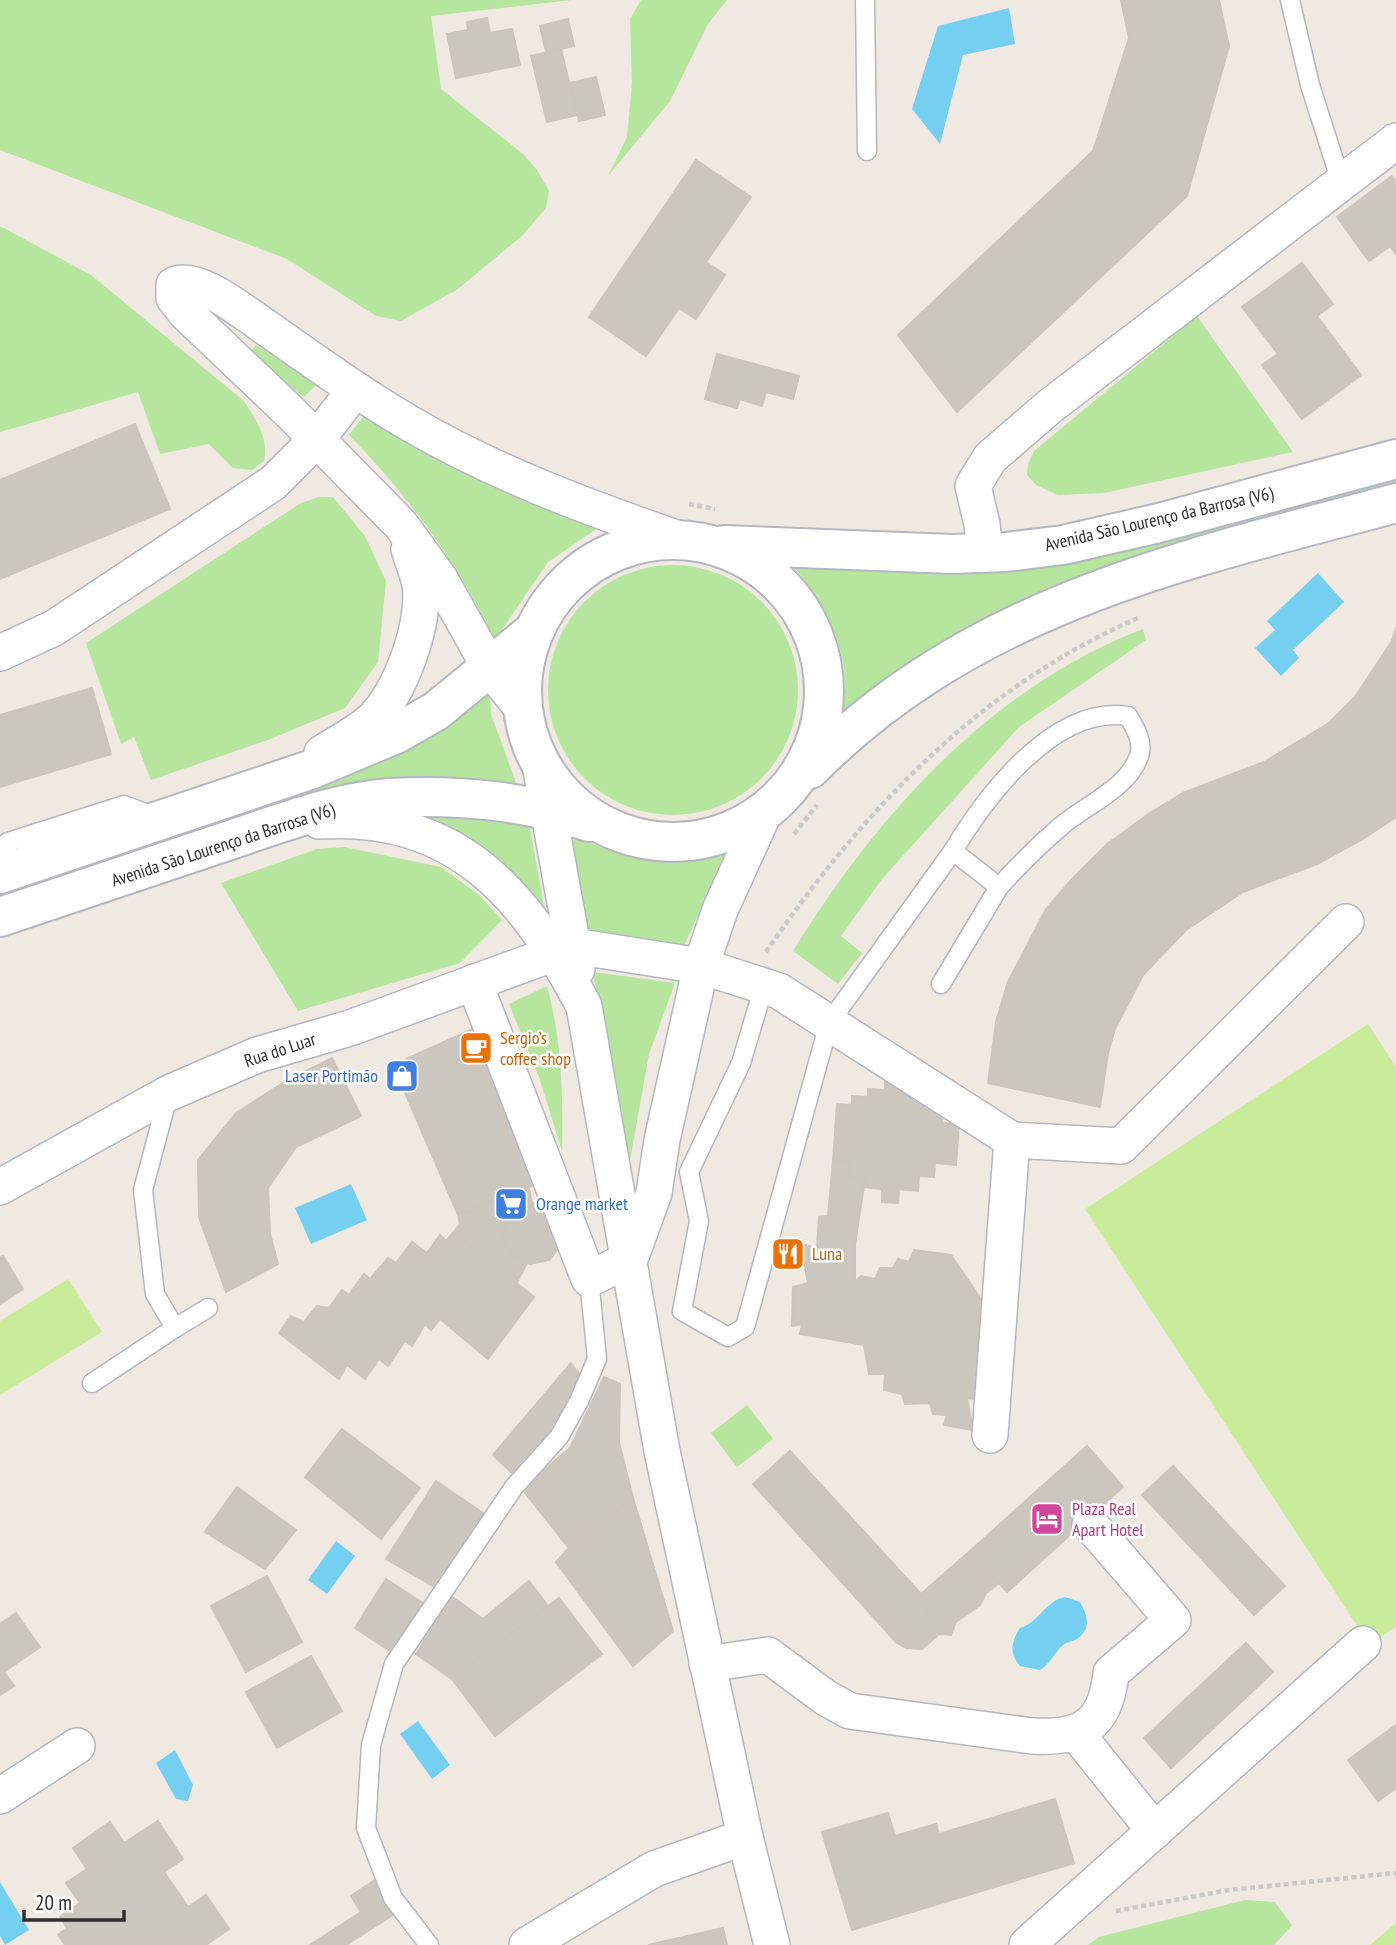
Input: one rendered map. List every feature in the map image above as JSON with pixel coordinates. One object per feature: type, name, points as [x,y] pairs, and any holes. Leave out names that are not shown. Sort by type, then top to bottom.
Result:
[{"type":"main road","name":"Avenida São Lourenço da Barrosa (V6)","points":[[614,831],[570,802],[538,760],[523,709],[526,656],[534,631],[563,587],[605,556],[629,546],[702,532],[985,553],[1063,545],[1159,523],[1396,459]]},
{"type":"main road","name":"Avenida São Lourenço da Barrosa (V6)","points":[[0,917],[281,823],[342,806],[389,798],[439,799],[546,808],[614,831],[665,843],[692,842],[742,827],[774,804],[846,732],[912,682],[1014,624],[1108,585],[1222,550],[1396,503]]},
{"type":"main road","name":"Avenida São Lourenço da Barrosa (V6)","points":[[702,532],[777,581],[801,612],[818,648],[824,674],[820,726],[806,763],[774,804]]},
{"type":"main road","name":"Avenida São Lourenço da Barrosa (V6)","points":[[0,874],[287,778],[396,734],[436,711],[534,631]]},
{"type":"street","points":[[985,553],[973,486],[990,458],[1049,407],[1396,141]]},
{"type":"street","points":[[523,709],[490,667],[440,579],[401,525],[317,439],[186,313],[174,298],[174,285],[184,281],[221,296],[355,390],[460,450],[616,517],[702,532]]},
{"type":"street","points":[[0,653],[54,628],[273,483],[317,439],[355,390]]},
{"type":"street","points":[[287,778],[372,721],[391,699],[411,649],[420,586],[401,525]]},
{"type":"street","points":[[538,760],[564,949],[584,1006],[630,1259],[644,1355],[707,1664],[772,1945]]},
{"type":"street","points":[[474,982],[589,1279],[630,1259],[654,1193],[662,1140],[701,966],[720,910],[774,804]]},
{"type":"street","points":[[281,823],[353,819],[402,826],[425,836],[479,866],[521,904],[564,949],[763,973],[779,991],[1013,1140],[1121,1146],[1346,922]]},
{"type":"street","name":"Rua do Luar","points":[[0,1186],[169,1093],[257,1055],[350,1028],[564,949]]},
{"type":"street","points":[[990,1435],[1013,1140]]},
{"type":"street","points":[[707,1664],[768,1655],[826,1698],[850,1711],[1032,1736],[1058,1738],[1076,1733],[1099,1716],[1108,1696],[1111,1673],[1173,1620],[1090,1524]]},
{"type":"street","points":[[1027,1945],[1363,1644]]},
{"type":"street","points":[[1076,1733],[1155,1830]]},
{"type":"street","points":[[0,1796],[77,1746]]},
{"type":"street","points":[[527,1945],[654,1869],[745,1837]]},
{"type":"lane","points":[[865,0],[867,151]]},
{"type":"lane","points":[[1290,0],[1310,85],[1341,182]]},
{"type":"lane","points":[[689,1172],[699,1221],[682,1311],[728,1337],[745,1327],[828,1023],[954,851],[978,810],[1006,776],[1066,728],[1109,713],[1128,716],[1138,732],[1140,754],[1128,776],[1055,831],[1029,854],[999,887],[942,984]]},
{"type":"lane","points":[[0,850],[8,842],[124,805],[163,819]]},
{"type":"lane","points":[[954,851],[999,887]]},
{"type":"lane","points":[[654,1193],[689,1172],[741,1063],[763,973]]},
{"type":"lane","points":[[169,1093],[144,1190],[156,1294],[176,1328]]},
{"type":"lane","points":[[429,1945],[393,1898],[366,1828],[371,1745],[394,1664],[514,1487],[559,1437],[579,1401],[597,1359],[589,1279]]},
{"type":"lane","points":[[92,1383],[208,1308]]},
{"type":"path","points":[[680,501],[702,532]]},
{"type":"path","points":[[763,973],[848,842],[894,789],[940,747],[1043,668],[1087,640],[1146,615]]},
{"type":"path","points":[[791,839],[821,800]]},
{"type":"path","points":[[1106,1913],[1229,1890],[1396,1873]]},
{"type":"green space","points":[[0,0],[572,0],[431,16],[441,89],[523,154],[537,170],[549,191],[546,208],[523,235],[458,289],[401,321],[376,316],[287,259],[0,150]]},
{"type":"green space","points":[[641,0],[727,0],[708,24],[670,101],[608,176],[627,137],[632,83],[630,19]]},
{"type":"green space","points":[[0,226],[91,275],[244,401],[263,437],[264,461],[252,470],[233,468],[209,444],[160,454],[138,392],[0,432]]},
{"type":"green space","points":[[1197,316],[1293,452],[1104,493],[1058,495],[1036,485],[1027,475],[1028,464],[1034,451]]},
{"type":"green space","points":[[256,345],[319,382],[304,397],[248,355]]},
{"type":"green space","points":[[364,416],[451,463],[602,525],[548,562],[495,640],[465,584],[430,531],[392,482],[349,435]]},
{"type":"green space","points":[[1396,474],[1396,485],[1126,559],[1056,587],[839,720],[845,678],[836,637],[828,617],[792,564],[853,570],[929,572]]},
{"type":"green space","points":[[319,497],[333,497],[365,536],[386,581],[378,662],[345,708],[268,740],[151,780],[134,737],[121,744],[86,643],[301,503]]},
{"type":"green space","points":[[661,565],[685,565],[721,574],[762,601],[789,642],[796,666],[796,714],[789,738],[762,779],[721,806],[685,815],[661,815],[625,806],[584,779],[557,738],[548,702],[548,678],[557,642],[584,601],[625,574]]},
{"type":"green space","points":[[1143,629],[1146,640],[1019,727],[882,879],[841,936],[862,953],[838,984],[793,951],[861,852],[900,805],[942,761],[987,721],[1036,685],[1088,654]]},
{"type":"green space","points":[[489,691],[491,714],[519,791],[463,783],[0,900],[0,891],[358,772],[406,748]]},
{"type":"green space","points":[[416,818],[486,818],[529,823],[544,906],[502,861]]},
{"type":"green space","points":[[578,837],[616,853],[650,861],[684,861],[725,855],[684,946],[626,935],[586,933],[569,844]]},
{"type":"green space","points":[[344,847],[441,867],[479,895],[502,920],[460,963],[298,1011],[221,883],[317,849]]},
{"type":"green space","points":[[593,972],[675,983],[649,1054],[629,1166]]},
{"type":"green space","points":[[547,986],[556,1027],[560,1068],[562,1151],[539,1077],[509,1004]]},
{"type":"green space","points":[[1368,1024],[1396,1067],[1396,1627],[1369,1644],[1085,1209]]},
{"type":"green space","points":[[68,1279],[102,1332],[0,1395],[0,1321]]},
{"type":"green space","points":[[747,1405],[773,1439],[737,1467],[711,1433]]},
{"type":"green space","points":[[1245,1900],[1275,1902],[1292,1925],[1274,1945],[1088,1945],[1099,1937]]},
{"type":"green space","points":[[1396,1923],[1396,1945],[1370,1945]]},
{"type":"water","points":[[1009,8],[1015,44],[963,55],[940,144],[912,109],[938,26]]},
{"type":"water","points":[[1318,573],[1344,602],[1293,650],[1299,658],[1281,676],[1255,648],[1275,630],[1267,621]]},
{"type":"water","points":[[351,1184],[367,1220],[311,1244],[295,1208]]},
{"type":"water","points":[[336,1541],[355,1556],[327,1594],[308,1580]]},
{"type":"water","points":[[1065,1597],[1080,1602],[1086,1616],[1085,1630],[1076,1639],[1063,1645],[1040,1670],[1020,1666],[1012,1647],[1020,1628],[1033,1621],[1052,1603]]},
{"type":"water","points":[[418,1721],[450,1765],[432,1779],[400,1734]]},
{"type":"water","points":[[175,1750],[193,1785],[188,1801],[176,1799],[156,1763]]},
{"type":"water","points":[[0,1882],[29,1930],[5,1945],[0,1936]]},
{"type":"building","points":[[1121,0],[1219,0],[1229,46],[1187,196],[957,412],[898,335],[1093,151],[1129,38]]},
{"type":"building","points":[[487,18],[490,33],[512,29],[520,65],[456,78],[447,34],[468,30],[467,22]]},
{"type":"building","points":[[568,19],[574,46],[546,52],[540,26]]},
{"type":"building","points":[[561,49],[577,115],[547,122],[531,56]]},
{"type":"building","points":[[596,77],[605,115],[579,121],[570,83]]},
{"type":"building","points":[[696,160],[751,197],[706,262],[725,275],[696,319],[679,308],[646,356],[589,317]]},
{"type":"building","points":[[1392,176],[1396,181],[1396,254],[1390,246],[1369,261],[1337,217]]},
{"type":"building","points":[[1302,263],[1333,304],[1317,316],[1361,375],[1302,419],[1262,365],[1278,354],[1242,307]]},
{"type":"building","points":[[717,354],[799,376],[793,399],[766,392],[762,406],[740,399],[737,408],[705,399]]},
{"type":"building","points":[[135,424],[170,509],[0,579],[0,480]]},
{"type":"building","points":[[1396,628],[1396,817],[1317,864],[1243,892],[1186,930],[1143,975],[1115,1029],[1108,1053],[1100,1107],[988,1083],[996,1022],[1008,982],[1046,909],[1074,877],[1107,844],[1183,793],[1264,762],[1329,723],[1355,697],[1392,641]]},
{"type":"building","points":[[92,688],[111,754],[0,787],[0,715]]},
{"type":"building","points":[[479,1026],[544,1181],[458,1215],[393,1065]]},
{"type":"building","points":[[332,1058],[361,1116],[296,1147],[268,1188],[270,1234],[278,1264],[226,1292],[199,1217],[198,1160],[236,1113],[286,1081]]},
{"type":"building","points":[[885,1082],[907,1084],[925,1092],[924,1109],[943,1111],[942,1123],[959,1124],[956,1165],[935,1163],[934,1177],[919,1176],[918,1191],[899,1189],[898,1203],[882,1202],[882,1189],[864,1187],[865,1179],[849,1178],[850,1163],[833,1161],[837,1104],[852,1105],[852,1096],[868,1097],[868,1089],[885,1090]]},
{"type":"building","points":[[833,1161],[850,1163],[849,1178],[865,1179],[855,1244],[855,1282],[861,1276],[875,1279],[880,1268],[893,1268],[898,1259],[909,1262],[914,1250],[951,1255],[987,1308],[982,1400],[967,1398],[973,1430],[944,1425],[947,1415],[933,1414],[930,1403],[905,1404],[902,1394],[884,1390],[885,1374],[869,1374],[864,1345],[800,1334],[802,1324],[792,1326],[793,1287],[808,1283],[801,1244],[817,1248],[819,1217],[828,1216]]},
{"type":"building","points":[[529,1189],[532,1203],[514,1210],[504,1227],[506,1247],[513,1255],[527,1263],[516,1284],[453,1233],[460,1224],[458,1215]]},
{"type":"building","points":[[532,1203],[542,1204],[562,1244],[549,1260],[530,1264],[513,1255],[503,1238],[507,1218],[514,1210]]},
{"type":"building","points":[[453,1233],[534,1297],[488,1359],[440,1319],[431,1330],[425,1324],[412,1346],[405,1341],[388,1366],[379,1359],[365,1379],[347,1365],[339,1379],[279,1333],[291,1316],[304,1322],[317,1306],[329,1308],[342,1290],[349,1295],[364,1274],[370,1279],[388,1258],[396,1263],[412,1242],[427,1253],[440,1235],[446,1241]]},
{"type":"building","points":[[3,1256],[23,1289],[0,1304],[0,1258]]},
{"type":"building","points":[[571,1363],[582,1378],[535,1453],[512,1473],[493,1455]]},
{"type":"building","points":[[604,1377],[620,1384],[619,1442],[633,1498],[569,1548],[522,1489],[570,1448]]},
{"type":"building","points":[[342,1429],[420,1488],[381,1539],[305,1477]]},
{"type":"building","name":"Plaza Real Apart Hotel","points":[[1087,1446],[1123,1487],[1007,1592],[970,1551]]},
{"type":"building","points":[[790,1451],[933,1607],[896,1642],[753,1484]]},
{"type":"building","points":[[1173,1466],[1285,1586],[1254,1615],[1142,1495]]},
{"type":"building","points":[[436,1481],[483,1513],[438,1589],[386,1559]]},
{"type":"building","points":[[237,1487],[296,1530],[265,1569],[205,1532]]},
{"type":"building","points":[[633,1498],[673,1631],[633,1666],[556,1562],[569,1548]]},
{"type":"building","points":[[970,1551],[999,1583],[986,1593],[980,1605],[956,1622],[951,1635],[939,1634],[922,1649],[906,1648],[896,1642],[933,1607],[921,1594]]},
{"type":"building","points":[[267,1576],[302,1642],[246,1672],[211,1606]]},
{"type":"building","points":[[386,1579],[423,1603],[392,1652],[355,1628]]},
{"type":"building","points":[[529,1581],[548,1606],[452,1679],[416,1654],[451,1596],[483,1619]]},
{"type":"building","points":[[559,1598],[602,1654],[495,1736],[452,1679]]},
{"type":"building","points":[[16,1613],[40,1647],[4,1672],[14,1686],[0,1695],[0,1624]]},
{"type":"building","points":[[1246,1643],[1273,1672],[1171,1768],[1144,1738]]},
{"type":"building","points":[[311,1656],[342,1711],[277,1748],[246,1692]]},
{"type":"building","points":[[1396,1725],[1396,1788],[1378,1801],[1348,1760]]},
{"type":"building","points":[[1055,1799],[1074,1863],[852,1930],[822,1832],[888,1813],[895,1836],[936,1824],[939,1834]]},
{"type":"building","points":[[158,1821],[183,1859],[164,1872],[188,1907],[206,1895],[229,1929],[206,1945],[65,1945],[58,1935],[67,1928],[60,1917],[80,1903],[66,1883],[87,1869],[73,1848],[110,1822],[124,1843]]},
{"type":"building","points":[[375,1880],[396,1913],[346,1945],[310,1945],[361,1912],[351,1896]]},
{"type":"building","points":[[723,1928],[727,1945],[648,1945]]},
{"type":"place","name":"Sergio’s coffee shop","points":[[476,1048]]},
{"type":"place","name":"Laser Portimão","points":[[402,1076]]},
{"type":"place","name":"Orange market","points":[[511,1204]]},
{"type":"place","name":"Luna","points":[[788,1254]]},
{"type":"place","name":"Plaza Real Apart Hotel","points":[[1047,1519]]}]
